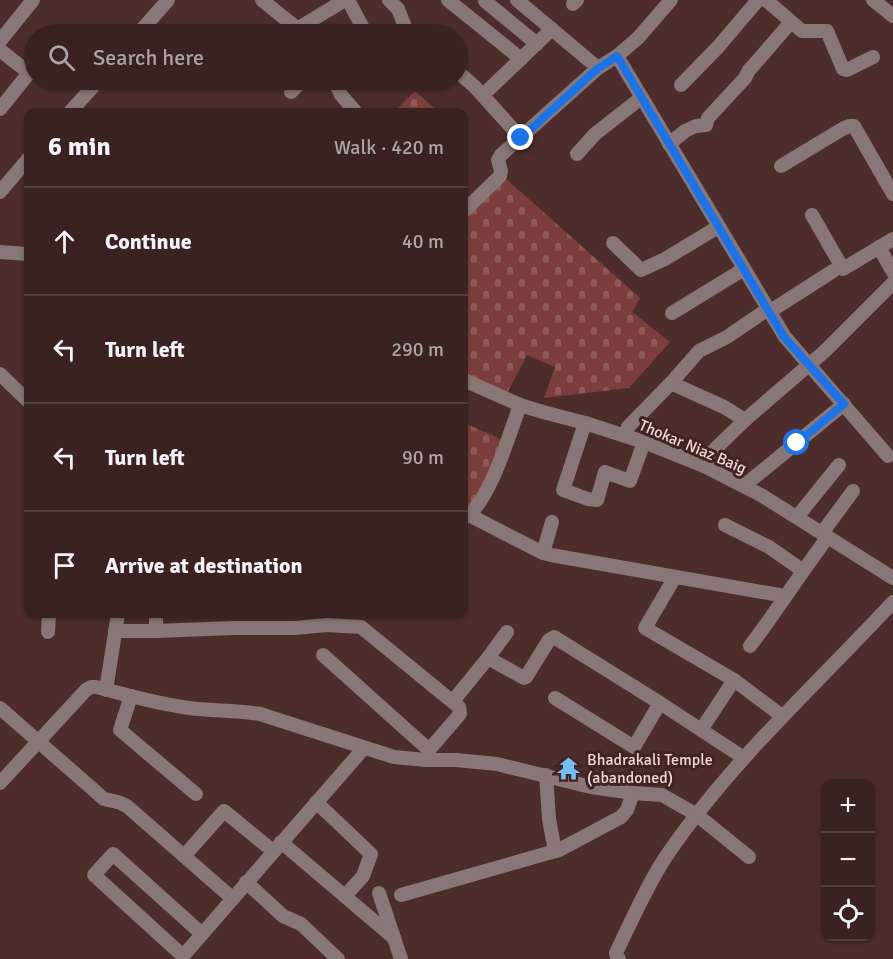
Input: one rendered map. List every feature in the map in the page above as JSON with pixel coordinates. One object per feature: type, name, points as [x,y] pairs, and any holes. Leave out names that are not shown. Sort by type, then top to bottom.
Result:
[{"type":"street","points":[[0,41],[33,0]]},
{"type":"street","points":[[147,24],[168,0]]},
{"type":"street","points":[[262,0],[291,24]]},
{"type":"street","points":[[305,24],[346,0],[361,24]]},
{"type":"street","points":[[389,0],[398,9],[404,24]]},
{"type":"street","points":[[448,0],[521,59]]},
{"type":"street","points":[[517,0],[597,69]]},
{"type":"street","points":[[468,207],[500,176],[499,158],[597,69],[638,38],[671,0]]},
{"type":"street","points":[[681,85],[718,47],[758,0]]},
{"type":"street","points":[[766,0],[802,31],[826,31],[843,69],[847,70],[873,57]]},
{"type":"street","points":[[873,0],[893,16]]},
{"type":"street","points":[[485,1],[537,44]]},
{"type":"street","points":[[669,144],[685,131],[706,124],[708,118],[745,78],[749,70],[791,22]]},
{"type":"street","points":[[483,95],[552,29]]},
{"type":"street","points":[[0,50],[24,69]]},
{"type":"street","points":[[617,56],[784,337],[888,456]]},
{"type":"street","points":[[0,110],[24,79]]},
{"type":"street","points":[[468,81],[521,138]]},
{"type":"street","points":[[74,108],[90,90]]},
{"type":"street","points":[[338,90],[352,108]]},
{"type":"street","points":[[577,154],[595,134],[641,98]]},
{"type":"street","points":[[781,166],[844,128],[854,126],[893,194]]},
{"type":"street","points":[[0,192],[24,164]]},
{"type":"street","points":[[812,215],[843,269],[893,239]]},
{"type":"street","points":[[614,243],[641,270],[718,227]]},
{"type":"street","points":[[879,247],[893,272]]},
{"type":"street","points":[[0,252],[24,254]]},
{"type":"street","points":[[672,313],[744,269]]},
{"type":"street","points":[[625,436],[628,427],[699,351],[727,337],[833,271]]},
{"type":"street","points":[[704,466],[711,453],[745,420],[825,351],[893,283]]},
{"type":"street","points":[[0,374],[24,397]]},
{"type":"street","name":"Thokar Niaz Baig","points":[[468,382],[520,405],[644,442],[704,466],[745,485],[893,578]]},
{"type":"street","points":[[671,383],[724,407],[745,420]]},
{"type":"street","points":[[745,485],[844,404]]},
{"type":"street","points":[[468,515],[480,501],[494,477],[520,405]]},
{"type":"street","points":[[585,423],[563,490],[588,499],[597,500],[605,472],[630,481],[644,442]]},
{"type":"street","points":[[797,517],[840,465]]},
{"type":"street","points":[[750,646],[772,618],[853,491]]},
{"type":"street","points":[[468,518],[543,553],[785,596]]},
{"type":"street","points":[[543,553],[552,522]]},
{"type":"street","points":[[725,525],[769,547],[802,570]]},
{"type":"street","points":[[675,577],[645,628],[734,680],[782,716]]},
{"type":"street","points":[[618,959],[616,952],[638,907],[666,856],[697,815],[782,716],[893,602]]},
{"type":"street","points":[[48,632],[49,618]]},
{"type":"street","points":[[106,690],[117,618]]},
{"type":"street","points":[[156,618],[156,632]]},
{"type":"street","points":[[115,631],[156,632],[253,621],[305,620],[327,625],[361,620],[459,707],[460,714],[428,755]]},
{"type":"street","points":[[453,701],[507,632]]},
{"type":"street","points":[[488,657],[524,678],[549,639],[554,638],[744,758]]},
{"type":"street","points":[[323,655],[428,755]]},
{"type":"street","points":[[701,730],[734,680]]},
{"type":"street","points":[[0,783],[91,687],[189,708],[260,714],[394,757],[428,755],[498,764],[591,787],[662,795],[697,815],[748,857]]},
{"type":"street","points":[[131,696],[120,730],[196,794]]},
{"type":"street","points":[[555,698],[634,747],[660,703]]},
{"type":"street","points":[[0,708],[104,799],[120,801],[232,898]]},
{"type":"street","points":[[202,934],[113,854],[94,875],[183,956],[364,748]]},
{"type":"street","points":[[546,775],[549,819],[555,851]]},
{"type":"street","points":[[401,895],[555,851],[621,817],[627,810],[633,793]]},
{"type":"street","points":[[316,802],[371,854],[363,876],[345,897]]},
{"type":"street","points":[[184,856],[224,811],[345,897],[394,938]]},
{"type":"street","points":[[246,882],[283,916],[301,924],[338,959]]},
{"type":"street","points":[[379,893],[401,959]]},
{"type":"green space","points":[[415,91],[434,108],[398,108]]},
{"type":"green space","points":[[505,178],[640,298],[632,312],[670,342],[629,388],[544,398],[555,367],[527,355],[506,395],[468,376],[468,214]]},
{"type":"green space","points":[[468,425],[503,440],[477,499],[468,509]]},
{"type":"place","name":"Bhadrakali Temple (abandoned)","points":[[569,768]]},
{"type":"route","points":[[521,138],[597,69],[617,56],[784,337],[844,404],[797,443]]}]
